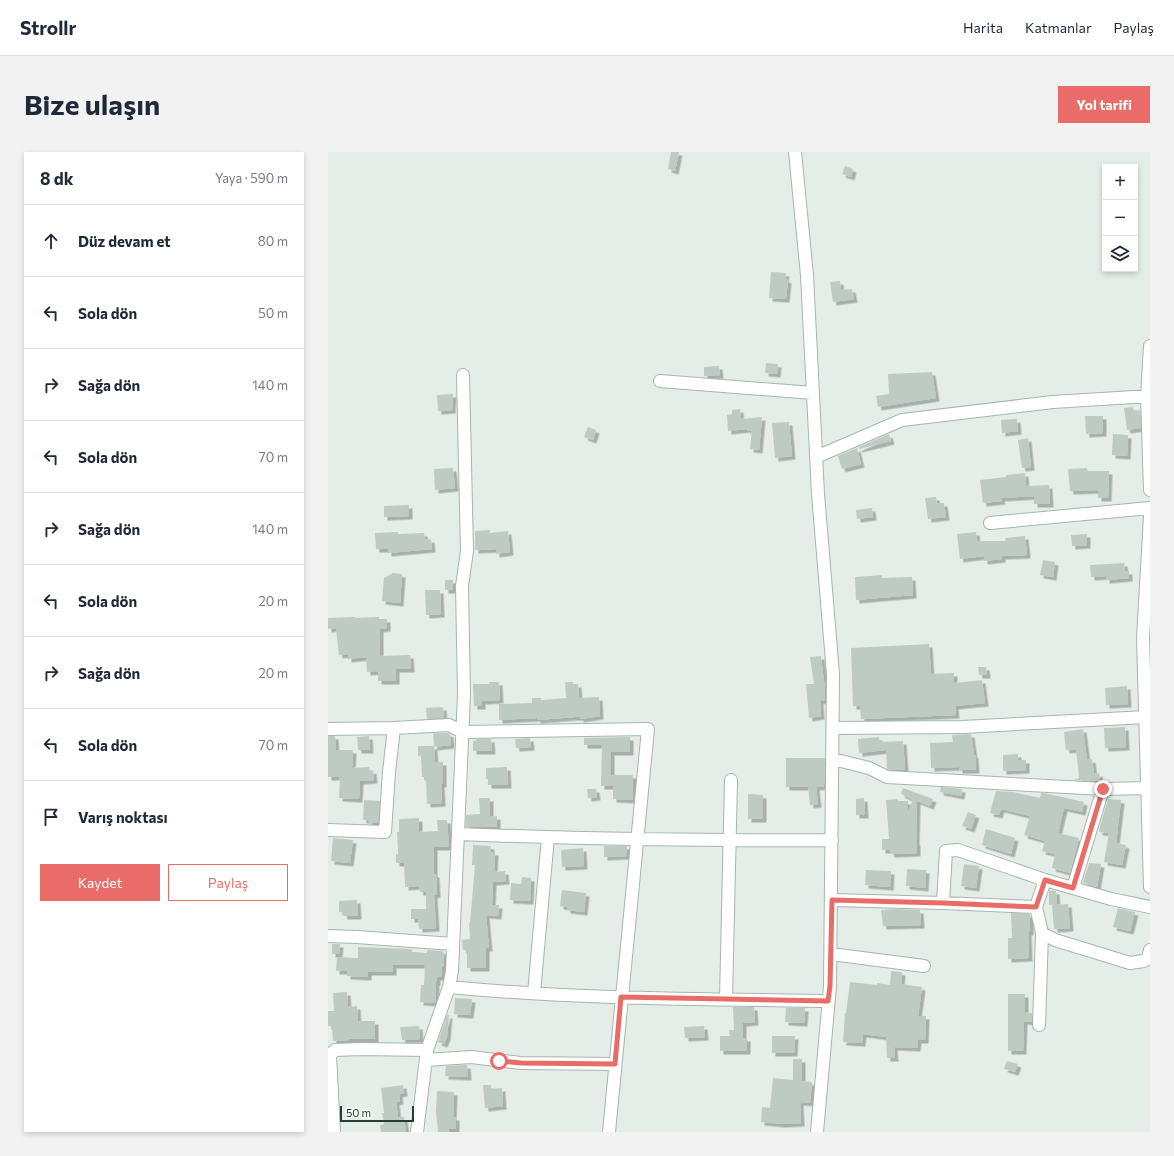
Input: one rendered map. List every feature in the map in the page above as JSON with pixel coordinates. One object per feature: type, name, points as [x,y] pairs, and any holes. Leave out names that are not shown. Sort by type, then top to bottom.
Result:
[{"type":"street","points":[[795,152],[807,275],[818,494],[834,674],[832,759],[832,900],[830,954],[828,1001],[817,1132]]},
{"type":"street","points":[[1150,346],[1150,490]]},
{"type":"street","points":[[417,1132],[426,1055],[449,987],[454,944],[464,694],[462,586],[467,551],[466,449],[463,375]]},
{"type":"street","points":[[660,382],[813,393]]},
{"type":"street","points":[[816,457],[902,420],[1053,402],[1149,396]]},
{"type":"street","points":[[990,523],[1150,508]]},
{"type":"street","points":[[1150,516],[1143,638],[1150,887]]},
{"type":"street","points":[[833,728],[963,727],[1146,716]]},
{"type":"street","points":[[328,729],[449,726],[462,732],[648,728],[636,839],[609,1132]]},
{"type":"street","points":[[328,830],[386,832],[389,772],[394,728]]},
{"type":"street","points":[[832,759],[869,768],[887,777],[1103,789],[1148,788]]},
{"type":"street","points":[[726,999],[731,780]]},
{"type":"street","points":[[1073,888],[1103,789]]},
{"type":"street","points":[[458,834],[729,841],[832,840]]},
{"type":"street","points":[[534,993],[548,837]]},
{"type":"street","points":[[943,903],[946,851],[958,850],[1045,880],[1111,900],[1150,907]]},
{"type":"street","points":[[1039,1024],[1042,933],[1036,907],[1045,880]]},
{"type":"street","points":[[832,900],[1036,907]]},
{"type":"street","points":[[1042,933],[1055,940],[1130,963],[1144,961],[1148,958],[1150,950]]},
{"type":"street","points":[[328,936],[454,944]]},
{"type":"street","points":[[830,954],[924,966]]},
{"type":"street","points":[[449,987],[621,997],[828,1001]]},
{"type":"street","points":[[334,1132],[330,1055],[335,1050],[360,1049],[521,1063],[615,1064]]},
{"type":"building","points":[[671,152],[679,152],[675,171],[668,169]]},
{"type":"building","points":[[845,166],[853,169],[851,177],[842,174]]},
{"type":"building","points":[[771,272],[786,273],[785,279],[788,280],[786,299],[769,298]]},
{"type":"building","points":[[840,281],[841,290],[852,289],[854,299],[833,302],[830,282]]},
{"type":"building","points":[[766,363],[778,364],[777,374],[765,373]]},
{"type":"building","points":[[719,366],[720,375],[704,376],[704,367]]},
{"type":"building","points":[[932,372],[936,398],[878,407],[876,396],[889,394],[888,374]]},
{"type":"building","points":[[453,394],[452,410],[438,411],[437,395]]},
{"type":"building","points":[[1133,407],[1134,411],[1140,410],[1141,428],[1127,430],[1124,408]]},
{"type":"building","points":[[740,409],[741,419],[762,417],[759,450],[750,449],[752,430],[747,431],[747,429],[728,431],[727,415],[732,414],[732,410]]},
{"type":"building","points":[[1085,416],[1103,416],[1103,433],[1086,434]]},
{"type":"building","points":[[1017,419],[1018,431],[1002,433],[1001,420]]},
{"type":"building","points":[[789,422],[792,456],[775,458],[772,423]]},
{"type":"building","points":[[588,427],[596,430],[593,440],[584,437]]},
{"type":"building","points":[[889,434],[891,441],[859,449],[859,447]]},
{"type":"building","points":[[1113,434],[1128,435],[1127,456],[1112,455]]},
{"type":"building","points":[[1028,438],[1031,467],[1022,468],[1018,440]]},
{"type":"building","points":[[857,448],[861,464],[842,469],[838,456]]},
{"type":"building","points":[[453,468],[455,488],[435,490],[434,469]]},
{"type":"building","points":[[1087,468],[1088,471],[1109,471],[1108,498],[1098,498],[1098,490],[1070,491],[1068,469]]},
{"type":"building","points":[[1025,473],[1026,486],[1049,485],[1050,504],[1034,504],[1034,496],[1001,498],[1002,501],[983,503],[980,480]]},
{"type":"building","points":[[936,497],[937,503],[944,503],[946,517],[928,519],[925,498]]},
{"type":"building","points":[[409,505],[409,516],[384,517],[384,506]]},
{"type":"building","points":[[872,508],[873,517],[857,519],[856,510]]},
{"type":"building","points":[[490,530],[490,533],[508,531],[510,552],[496,554],[496,549],[475,550],[475,531]]},
{"type":"building","points":[[398,532],[398,534],[424,533],[425,540],[431,539],[432,549],[388,553],[388,549],[376,549],[375,533]]},
{"type":"building","points":[[976,532],[977,541],[1006,541],[1005,538],[1025,536],[1027,555],[1002,556],[1002,559],[984,561],[984,556],[960,559],[957,534]]},
{"type":"building","points":[[1087,534],[1087,545],[1072,546],[1071,535]]},
{"type":"building","points":[[1043,560],[1055,562],[1053,577],[1040,575]]},
{"type":"building","points":[[1124,563],[1125,571],[1129,571],[1129,578],[1106,580],[1106,576],[1091,577],[1090,565]]},
{"type":"building","points":[[393,573],[402,574],[400,603],[382,601],[384,578]]},
{"type":"building","points":[[882,575],[882,578],[912,577],[913,595],[856,600],[855,577]]},
{"type":"building","points":[[445,580],[453,580],[453,590],[445,590]]},
{"type":"building","points":[[425,590],[440,590],[441,614],[426,615]]},
{"type":"building","points":[[379,617],[379,619],[387,619],[387,628],[380,629],[380,656],[410,655],[411,669],[396,669],[396,681],[378,681],[378,671],[367,672],[366,657],[348,659],[348,654],[339,655],[336,628],[328,629],[328,618]]},
{"type":"building","points":[[929,644],[931,674],[954,673],[954,683],[982,680],[985,703],[955,706],[956,715],[861,719],[860,706],[853,706],[851,648]]},
{"type":"building","points":[[821,656],[824,683],[825,682],[825,700],[820,701],[821,716],[809,718],[806,684],[814,684],[810,657]]},
{"type":"building","points":[[978,667],[986,667],[987,675],[979,675]]},
{"type":"building","points":[[489,682],[499,682],[500,700],[482,701],[482,706],[474,706],[473,684],[489,684]]},
{"type":"building","points":[[565,682],[573,682],[573,684],[578,684],[579,698],[599,697],[600,716],[580,719],[580,717],[575,717],[537,720],[537,718],[499,720],[499,704],[532,703],[532,698],[541,698],[541,700],[566,698]]},
{"type":"building","points":[[1127,686],[1128,704],[1106,705],[1105,688]]},
{"type":"building","points":[[443,707],[444,718],[427,719],[426,708]]},
{"type":"building","points":[[1125,727],[1126,747],[1105,748],[1104,728]]},
{"type":"building","points":[[1083,729],[1087,760],[1092,759],[1094,774],[1099,773],[1100,781],[1073,780],[1079,778],[1076,749],[1066,750],[1064,732]]},
{"type":"building","points":[[433,733],[450,734],[451,745],[434,747],[435,762],[443,762],[443,784],[441,784],[442,803],[427,804],[426,780],[422,777],[421,756],[418,756],[418,746],[434,746]]},
{"type":"building","points":[[971,734],[976,770],[959,770],[959,767],[931,768],[930,743],[953,742],[952,735]]},
{"type":"building","points":[[328,736],[335,736],[336,750],[353,750],[352,768],[369,767],[370,771],[373,770],[374,780],[360,781],[359,799],[339,798],[340,777],[328,777]]},
{"type":"building","points":[[369,736],[370,750],[358,750],[357,737]]},
{"type":"building","points":[[630,737],[630,752],[611,752],[611,775],[633,775],[633,800],[613,799],[613,786],[601,786],[602,745],[584,745],[584,738]]},
{"type":"building","points":[[879,737],[880,742],[903,741],[905,769],[887,769],[886,750],[859,753],[858,739]]},
{"type":"building","points":[[530,738],[531,747],[516,748],[515,739]]},
{"type":"building","points":[[476,739],[491,739],[492,751],[473,751],[473,741],[476,741]]},
{"type":"building","points":[[1018,754],[1018,760],[1026,760],[1026,770],[1003,771],[1003,755]]},
{"type":"building","points":[[786,758],[825,758],[824,786],[816,787],[818,804],[810,805],[808,787],[786,787]]},
{"type":"building","points":[[507,767],[508,785],[488,785],[488,779],[486,779],[486,768]]},
{"type":"building","points":[[941,787],[962,789],[961,796],[940,792]]},
{"type":"building","points":[[903,788],[933,799],[930,806],[917,801],[917,853],[891,854],[890,850],[882,850],[882,839],[889,839],[886,800],[898,799],[898,801],[908,801],[908,812],[913,800],[901,794]]},
{"type":"building","points":[[587,789],[596,789],[597,797],[588,798]]},
{"type":"building","points":[[996,791],[1013,792],[1040,798],[1041,793],[1044,793],[1084,802],[1082,812],[1064,808],[1058,833],[1079,838],[1070,873],[1052,868],[1055,854],[1042,851],[1045,841],[1024,835],[1030,816],[1001,809],[999,815],[990,813]]},
{"type":"building","points":[[748,794],[763,795],[763,819],[748,819]]},
{"type":"building","points":[[479,798],[490,798],[490,817],[497,816],[497,827],[466,827],[466,815],[480,814]]},
{"type":"building","points":[[864,798],[865,815],[856,815],[856,799]]},
{"type":"building","points":[[1108,799],[1121,800],[1116,843],[1126,845],[1122,865],[1104,862],[1109,833],[1099,832]]},
{"type":"building","points":[[364,800],[380,801],[378,823],[363,820]]},
{"type":"building","points":[[968,812],[976,815],[971,829],[962,826]]},
{"type":"building","points":[[419,818],[419,832],[438,831],[437,820],[447,820],[449,847],[434,847],[434,874],[436,874],[437,894],[434,895],[436,928],[419,929],[418,919],[411,919],[411,909],[426,909],[426,892],[420,892],[419,886],[405,887],[404,863],[396,863],[396,854],[398,854],[397,832],[399,832],[399,819]]},
{"type":"building","points":[[986,829],[1015,838],[1011,854],[982,845]]},
{"type":"building","points":[[333,838],[353,840],[350,863],[331,861]]},
{"type":"building","points":[[473,845],[491,846],[490,852],[495,852],[494,872],[505,871],[506,881],[493,882],[492,905],[499,905],[498,916],[486,915],[489,948],[486,948],[486,968],[467,968],[467,950],[463,950],[462,940],[470,939],[469,924],[475,865],[472,865]]},
{"type":"building","points":[[604,846],[627,846],[627,856],[604,857]]},
{"type":"building","points":[[583,848],[584,866],[562,867],[561,850]]},
{"type":"building","points":[[1089,863],[1101,864],[1097,887],[1083,883]]},
{"type":"building","points":[[964,864],[979,866],[976,888],[961,886]]},
{"type":"building","points":[[907,869],[926,870],[925,888],[906,886]]},
{"type":"building","points":[[866,870],[891,871],[890,887],[865,885]]},
{"type":"building","points":[[522,877],[531,878],[530,901],[510,900],[511,883],[521,884]]},
{"type":"building","points":[[562,890],[586,893],[584,912],[567,910],[567,907],[560,906]]},
{"type":"building","points":[[1049,890],[1056,891],[1057,904],[1049,905]]},
{"type":"building","points":[[357,900],[358,916],[344,916],[343,912],[339,912],[339,901]]},
{"type":"building","points":[[1068,904],[1070,928],[1054,929],[1052,905]]},
{"type":"building","points":[[1118,908],[1135,912],[1130,931],[1113,927]]},
{"type":"building","points":[[881,910],[920,910],[921,925],[883,926]]},
{"type":"building","points":[[1011,913],[1030,914],[1030,932],[1028,932],[1029,958],[1008,959],[1008,938],[1012,938]]},
{"type":"building","points":[[332,944],[340,944],[339,954],[332,954]]},
{"type":"building","points":[[358,947],[412,949],[412,952],[427,953],[427,950],[442,951],[444,953],[443,967],[441,977],[437,977],[435,1003],[420,1002],[421,985],[424,985],[425,965],[393,965],[393,972],[368,972],[368,977],[347,976],[347,971],[336,971],[337,957],[358,958]]},
{"type":"building","points":[[891,971],[902,972],[901,984],[922,987],[918,1016],[926,1016],[925,1040],[918,1040],[917,1048],[894,1047],[895,1058],[887,1058],[886,1037],[863,1034],[862,1043],[843,1042],[845,1013],[850,982],[890,985]]},
{"type":"building","points":[[347,992],[348,1007],[357,1006],[358,1021],[375,1021],[375,1039],[348,1039],[349,1040],[333,1041],[332,1026],[328,1026],[328,1011],[334,1011],[333,993]]},
{"type":"building","points":[[1008,994],[1025,994],[1025,1012],[1032,1013],[1032,1022],[1024,1021],[1023,1051],[1008,1051]]},
{"type":"building","points":[[455,998],[472,999],[470,1015],[454,1014]]},
{"type":"building","points":[[733,1007],[754,1007],[755,1022],[743,1023],[743,1038],[747,1038],[747,1051],[720,1051],[720,1036],[730,1036],[729,1030],[734,1030]]},
{"type":"building","points":[[786,1008],[805,1008],[804,1023],[785,1022]]},
{"type":"building","points":[[447,1015],[449,1015],[447,1037],[444,1044],[438,1042]]},
{"type":"building","points":[[419,1026],[420,1039],[402,1040],[400,1027]]},
{"type":"building","points":[[704,1026],[705,1037],[685,1038],[684,1027]]},
{"type":"building","points":[[772,1036],[795,1036],[794,1053],[772,1053]]},
{"type":"building","points":[[793,1059],[802,1059],[802,1081],[812,1082],[810,1103],[800,1102],[801,1123],[782,1124],[761,1122],[762,1107],[770,1108],[773,1078],[793,1080]]},
{"type":"building","points":[[1007,1061],[1018,1064],[1015,1072],[1004,1069]]},
{"type":"building","points":[[467,1065],[468,1077],[445,1076],[446,1066]]},
{"type":"building","points":[[403,1085],[404,1093],[399,1094],[400,1101],[396,1102],[398,1117],[404,1117],[406,1132],[381,1132],[380,1125],[384,1124],[382,1113],[384,1113],[381,1088]]},
{"type":"building","points":[[483,1085],[491,1085],[491,1089],[502,1088],[503,1106],[485,1108]]},
{"type":"building","points":[[437,1091],[454,1092],[453,1117],[456,1117],[456,1129],[449,1129],[449,1132],[438,1132],[436,1111]]},
{"type":"route","points":[[499,1061],[521,1063],[615,1064],[621,997],[828,1001],[830,986],[832,900],[1036,907],[1045,880],[1073,888],[1103,789]]}]
